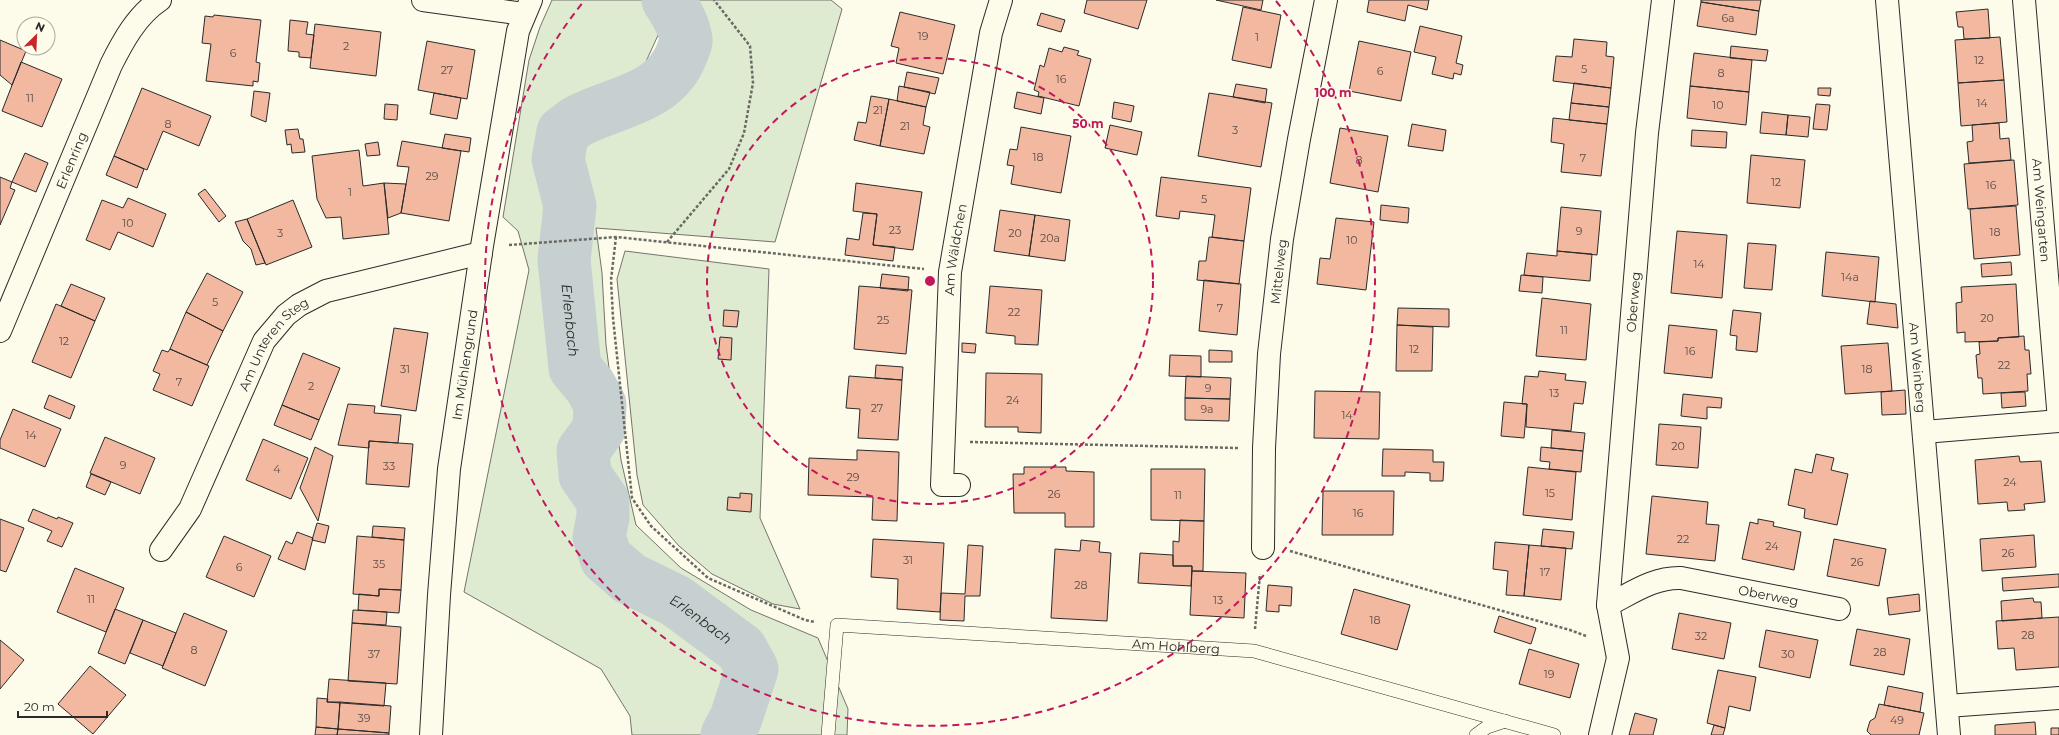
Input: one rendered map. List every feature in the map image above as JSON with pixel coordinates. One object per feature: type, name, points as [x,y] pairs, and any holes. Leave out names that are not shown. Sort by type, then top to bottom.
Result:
[{"type":"street","name":"Erlenring","points":[[0,331],[122,44],[137,22],[160,0]]},
{"type":"street","points":[[423,0],[528,7]]},
{"type":"street","name":"Am Wäldchen","points":[[959,485],[942,485],[950,272],[991,33],[1001,0]]},
{"type":"street","name":"Mittelweg","points":[[1263,548],[1264,448],[1270,354],[1282,239],[1299,139],[1326,0]]},
{"type":"street","name":"Oberweg","points":[[1600,735],[1618,658],[1608,605],[1647,133],[1663,0]]},
{"type":"street","name":"Am Weinberg","points":[[1887,0],[1949,735]]},
{"type":"street","name":"Am Weingarten","points":[[1924,432],[2059,421],[2024,0]]},
{"type":"street","name":"Im Mühlengrund","points":[[431,735],[438,595],[449,469],[481,253],[512,64],[518,31],[528,7]]},
{"type":"street","name":"Am Unteren Steg","points":[[161,550],[190,509],[264,341],[286,315],[299,305],[326,291],[481,253]]},
{"type":"street","name":"Oberweg","points":[[1608,605],[1656,580],[1666,577],[1681,578],[1839,609]]},
{"type":"street","points":[[1947,706],[2059,698]]},
{"type":"lane","name":"Am Hohlberg","points":[[837,625],[1254,651],[1554,735]]},
{"type":"lane","points":[[828,735],[837,625]]},
{"type":"lane","points":[[1476,735],[1487,727],[1505,721]]},
{"type":"path","points":[[666,242],[729,168],[744,132],[753,83],[750,46],[714,0]]},
{"type":"path","points":[[616,237],[611,280],[613,318],[632,498],[651,526],[708,578],[805,620],[837,625]]},
{"type":"path","points":[[518,244],[616,237],[950,272]]},
{"type":"path","points":[[943,442],[1264,448]]},
{"type":"path","points":[[1254,651],[1263,548],[1288,550],[1570,630],[1615,648]]},
{"type":"green space","points":[[552,0],[655,0],[665,20],[643,68],[601,95],[564,106],[573,166],[579,142],[595,127],[652,106],[679,80],[698,44],[691,9],[685,0],[831,0],[842,9],[775,242],[596,228],[602,273],[606,345],[621,460],[636,525],[681,568],[751,610],[818,638],[848,709],[847,735],[632,735],[630,716],[601,669],[464,592],[529,270],[518,231],[503,217],[529,60],[540,27]]},
{"type":"green space","points":[[625,251],[769,269],[760,518],[800,609],[773,604],[712,574],[679,546],[643,505],[637,475],[617,279]]},
{"type":"building","points":[[1087,0],[1147,0],[1138,29],[1084,13]]},
{"type":"building","points":[[1216,0],[1263,0],[1261,10]]},
{"type":"building","points":[[1369,0],[1429,0],[1427,10],[1408,5],[1405,21],[1367,12]]},
{"type":"building","points":[[1701,0],[1761,0],[1759,11],[1701,2]]},
{"type":"building","points":[[1701,2],[1759,11],[1756,35],[1697,26]]},
{"type":"building","points":[[1243,7],[1281,15],[1271,68],[1232,60]]},
{"type":"building","points":[[1988,9],[1990,38],[1964,39],[1963,27],[1958,27],[1956,12]]},
{"type":"building","points":[[900,12],[955,25],[943,74],[896,63],[899,48],[891,46]]},
{"type":"building","points":[[1041,13],[1065,20],[1061,32],[1037,25]]},
{"type":"building","points":[[214,15],[261,20],[256,62],[260,63],[258,82],[253,81],[253,86],[206,81],[211,44],[202,43],[205,16],[213,17]]},
{"type":"building","points":[[290,20],[308,22],[306,34],[314,35],[311,58],[299,57],[299,52],[288,51]]},
{"type":"building","points":[[315,24],[381,32],[376,76],[310,68]]},
{"type":"building","points":[[1420,26],[1462,36],[1456,63],[1463,65],[1461,75],[1454,73],[1453,79],[1432,74],[1436,57],[1414,52]]},
{"type":"building","points":[[2000,37],[2004,80],[1958,83],[1955,40]]},
{"type":"building","points":[[1574,39],[1607,42],[1606,56],[1614,57],[1611,88],[1553,81],[1556,56],[1572,57]]},
{"type":"building","points":[[0,40],[16,47],[16,56],[24,56],[12,85],[0,75]]},
{"type":"building","points":[[427,41],[475,50],[467,99],[418,90]]},
{"type":"building","points":[[1359,41],[1411,52],[1401,101],[1349,91]]},
{"type":"building","points":[[1731,46],[1768,50],[1766,61],[1730,58]]},
{"type":"building","points":[[1064,47],[1079,51],[1077,55],[1091,59],[1079,106],[1038,96],[1039,92],[1034,90],[1040,65],[1044,67],[1049,48],[1062,52]]},
{"type":"building","points":[[1694,53],[1752,60],[1749,92],[1690,86]]},
{"type":"building","points":[[21,62],[62,79],[42,127],[2,111]]},
{"type":"building","points":[[907,72],[939,78],[935,94],[904,87]]},
{"type":"building","points":[[2004,80],[2007,122],[1961,126],[1958,83]]},
{"type":"building","points":[[1574,83],[1611,88],[1609,107],[1571,103]]},
{"type":"building","points":[[1236,84],[1267,89],[1265,103],[1233,97]]},
{"type":"building","points":[[899,86],[930,92],[926,107],[897,101]]},
{"type":"building","points":[[1690,86],[1749,92],[1746,125],[1687,118]]},
{"type":"building","points":[[142,88],[211,116],[199,146],[163,131],[147,170],[114,156]]},
{"type":"building","points":[[1818,88],[1831,88],[1830,96],[1818,95]]},
{"type":"building","points":[[254,91],[270,93],[266,122],[251,116]]},
{"type":"building","points":[[1017,92],[1044,98],[1041,114],[1014,108]]},
{"type":"building","points":[[434,93],[461,98],[457,119],[430,114]]},
{"type":"building","points":[[1209,93],[1272,103],[1261,167],[1198,156]]},
{"type":"building","points":[[871,96],[889,99],[880,146],[854,140],[858,122],[866,123]]},
{"type":"building","points":[[889,99],[926,107],[923,125],[930,127],[924,154],[880,146]]},
{"type":"building","points":[[1114,102],[1134,106],[1131,122],[1112,118]]},
{"type":"building","points":[[1571,103],[1609,107],[1607,124],[1569,120]]},
{"type":"building","points":[[385,104],[398,105],[397,120],[384,119]]},
{"type":"building","points":[[1816,104],[1830,105],[1827,130],[1813,129]]},
{"type":"building","points":[[1762,112],[1788,115],[1786,135],[1760,133]]},
{"type":"building","points":[[1788,115],[1810,117],[1808,137],[1786,135]]},
{"type":"building","points":[[1553,118],[1607,124],[1601,176],[1561,172],[1564,144],[1551,142]]},
{"type":"building","points":[[1999,123],[2000,139],[2009,138],[2011,160],[1969,163],[1967,142],[1973,141],[1972,125]]},
{"type":"building","points":[[1412,124],[1446,130],[1443,151],[1408,146]]},
{"type":"building","points":[[1110,125],[1142,132],[1137,155],[1105,148]]},
{"type":"building","points":[[1021,127],[1071,136],[1061,193],[1011,184],[1014,166],[1007,165],[1010,149],[1017,150]]},
{"type":"building","points":[[1340,128],[1388,136],[1378,192],[1330,183]]},
{"type":"building","points":[[298,129],[300,139],[303,139],[305,152],[292,153],[291,144],[287,145],[285,130]]},
{"type":"building","points":[[1692,130],[1727,132],[1726,148],[1691,146]]},
{"type":"building","points":[[445,134],[471,138],[469,152],[442,148]]},
{"type":"building","points":[[402,141],[461,151],[449,221],[401,213],[409,167],[397,166]]},
{"type":"building","points":[[378,142],[380,155],[367,156],[365,144]]},
{"type":"building","points":[[359,150],[363,186],[384,183],[389,234],[343,239],[341,217],[326,218],[317,199],[312,156]]},
{"type":"building","points":[[25,153],[48,163],[36,192],[12,182]]},
{"type":"building","points":[[1751,155],[1805,160],[1800,208],[1747,203]]},
{"type":"building","points":[[114,156],[144,169],[137,188],[106,175]]},
{"type":"building","points":[[2014,160],[2018,205],[1968,209],[1964,164]]},
{"type":"building","points":[[0,177],[12,182],[10,188],[15,190],[0,225]]},
{"type":"building","points":[[1161,177],[1251,188],[1244,241],[1212,237],[1215,215],[1180,211],[1179,219],[1156,216]]},
{"type":"building","points":[[384,183],[406,184],[401,213],[388,218]]},
{"type":"building","points":[[856,183],[922,192],[913,250],[873,245],[877,214],[853,211]]},
{"type":"building","points":[[205,189],[226,216],[219,222],[198,194]]},
{"type":"building","points":[[128,198],[166,214],[153,247],[118,232],[110,250],[86,240],[102,200],[123,208]]},
{"type":"building","points":[[293,200],[312,247],[266,265],[247,219]]},
{"type":"building","points":[[1381,205],[1409,208],[1408,223],[1380,220]]},
{"type":"building","points":[[2016,206],[2020,255],[1974,259],[1970,209]]},
{"type":"building","points":[[1561,207],[1601,211],[1597,255],[1557,251]]},
{"type":"building","points":[[1000,210],[1035,215],[1029,256],[994,251]]},
{"type":"building","points":[[863,213],[877,214],[873,245],[895,247],[893,261],[845,255],[847,238],[859,240]]},
{"type":"building","points":[[1035,215],[1070,220],[1065,261],[1029,256]]},
{"type":"building","points":[[1336,218],[1374,222],[1366,290],[1317,284],[1320,258],[1330,259]]},
{"type":"building","points":[[247,219],[265,263],[256,265],[251,249],[243,241],[235,222]]},
{"type":"building","points":[[1677,231],[1727,235],[1722,298],[1671,293]]},
{"type":"building","points":[[1209,237],[1244,241],[1239,284],[1197,280],[1199,261],[1206,261]]},
{"type":"building","points":[[1748,243],[1776,245],[1772,290],[1744,288]]},
{"type":"building","points":[[1557,251],[1592,254],[1590,281],[1524,275],[1527,253],[1557,256]]},
{"type":"building","points":[[1826,252],[1879,257],[1875,302],[1822,296]]},
{"type":"building","points":[[2011,262],[2012,275],[1982,277],[1981,264]]},
{"type":"building","points":[[207,273],[243,292],[223,331],[186,312]]},
{"type":"building","points":[[882,274],[909,277],[908,291],[880,288]]},
{"type":"building","points":[[1521,275],[1543,277],[1542,293],[1519,291]]},
{"type":"building","points":[[1204,280],[1241,284],[1237,335],[1199,331]]},
{"type":"building","points":[[71,284],[105,298],[95,321],[61,306]]},
{"type":"building","points":[[2016,284],[2019,337],[1998,338],[1998,341],[1965,342],[1965,332],[1957,333],[1956,303],[1962,302],[1961,287]]},
{"type":"building","points":[[859,286],[912,290],[906,354],[854,349]]},
{"type":"building","points":[[990,286],[1042,290],[1038,345],[1015,344],[1015,336],[986,333]]},
{"type":"building","points":[[1542,298],[1591,304],[1586,360],[1536,356]]},
{"type":"building","points":[[1870,301],[1896,304],[1898,328],[1867,324]]},
{"type":"building","points":[[56,304],[95,321],[71,378],[32,362]]},
{"type":"building","points":[[1398,308],[1449,309],[1449,327],[1397,325]]},
{"type":"building","points":[[724,310],[739,311],[737,327],[723,326]]},
{"type":"building","points":[[1733,310],[1761,313],[1757,352],[1736,350],[1737,336],[1730,335]]},
{"type":"building","points":[[186,312],[223,331],[207,365],[170,349]]},
{"type":"building","points":[[1397,325],[1433,327],[1432,371],[1396,371]]},
{"type":"building","points":[[1669,325],[1717,330],[1712,378],[1664,373]]},
{"type":"building","points":[[394,328],[428,333],[416,411],[381,406]]},
{"type":"building","points":[[2024,336],[2025,350],[2029,350],[2031,374],[2027,374],[2028,391],[1983,394],[1982,378],[1978,378],[1976,355],[1980,354],[1979,342],[1998,341],[1998,338]]},
{"type":"building","points":[[720,337],[732,338],[731,360],[718,359]]},
{"type":"building","points":[[962,343],[976,344],[975,353],[962,352]]},
{"type":"building","points":[[1888,343],[1892,391],[1845,394],[1841,346]]},
{"type":"building","points":[[170,349],[209,366],[192,406],[153,390],[160,374],[153,371],[162,350],[168,352]]},
{"type":"building","points":[[1209,350],[1232,351],[1232,362],[1209,362]]},
{"type":"building","points":[[303,353],[340,368],[319,420],[282,405]]},
{"type":"building","points":[[1170,355],[1201,356],[1201,377],[1169,376]]},
{"type":"building","points":[[876,365],[903,367],[902,380],[875,378]]},
{"type":"building","points":[[1539,371],[1566,374],[1565,380],[1586,382],[1583,404],[1574,403],[1571,431],[1526,427],[1527,404],[1522,404],[1525,376],[1538,377]]},
{"type":"building","points":[[986,373],[1042,374],[1041,433],[1018,432],[1018,427],[985,427]]},
{"type":"building","points":[[849,376],[902,380],[898,440],[858,438],[860,409],[846,408]]},
{"type":"building","points":[[1186,376],[1231,378],[1230,399],[1185,398]]},
{"type":"building","points":[[1905,390],[1906,414],[1882,415],[1881,392]]},
{"type":"building","points":[[1315,391],[1380,392],[1379,439],[1314,438]]},
{"type":"building","points":[[2025,392],[2026,406],[2002,408],[2001,393]]},
{"type":"building","points":[[1683,394],[1722,398],[1721,408],[1707,407],[1707,419],[1681,416]]},
{"type":"building","points":[[49,395],[75,406],[70,419],[44,408]]},
{"type":"building","points":[[1185,398],[1230,399],[1229,421],[1185,420]]},
{"type":"building","points":[[1504,402],[1527,404],[1524,438],[1501,436]]},
{"type":"building","points":[[348,404],[375,406],[374,413],[401,415],[398,443],[369,441],[369,448],[338,445]]},
{"type":"building","points":[[282,405],[319,420],[311,440],[274,425]]},
{"type":"building","points":[[13,409],[61,429],[45,467],[0,448],[0,440]]},
{"type":"building","points":[[1659,424],[1701,427],[1698,468],[1656,465]]},
{"type":"building","points":[[1552,430],[1585,433],[1583,451],[1551,448]]},
{"type":"building","points":[[105,437],[155,458],[140,494],[90,473]]},
{"type":"building","points":[[263,439],[308,458],[291,499],[246,480]]},
{"type":"building","points":[[369,441],[413,444],[409,487],[366,484]]},
{"type":"building","points":[[315,447],[333,456],[318,521],[300,488]]},
{"type":"building","points":[[1541,447],[1583,451],[1581,472],[1549,469],[1550,462],[1540,461]]},
{"type":"building","points":[[1383,449],[1433,450],[1433,462],[1444,462],[1443,481],[1430,481],[1430,473],[1405,472],[1405,476],[1382,476]]},
{"type":"building","points":[[857,450],[899,452],[897,521],[872,520],[873,497],[808,495],[809,458],[857,460]]},
{"type":"building","points":[[1816,454],[1834,458],[1831,470],[1848,474],[1837,525],[1804,518],[1805,509],[1788,505],[1795,469],[1812,473]]},
{"type":"building","points":[[2019,456],[2020,462],[2041,461],[2045,502],[2024,504],[2025,510],[2008,511],[2007,502],[1978,504],[1975,460]]},
{"type":"building","points":[[1024,467],[1066,467],[1066,471],[1094,472],[1094,527],[1065,527],[1065,513],[1014,513],[1013,474],[1024,474]]},
{"type":"building","points":[[1528,467],[1576,472],[1572,520],[1523,515]]},
{"type":"building","points":[[1151,469],[1205,469],[1204,521],[1151,520]]},
{"type":"building","points":[[91,474],[111,482],[105,495],[86,487]]},
{"type":"building","points":[[1323,491],[1394,491],[1393,535],[1322,535]]},
{"type":"building","points":[[740,493],[752,494],[751,512],[727,510],[728,497],[740,498]]},
{"type":"building","points":[[1652,496],[1708,502],[1706,524],[1719,525],[1715,561],[1646,554]]},
{"type":"building","points":[[33,509],[57,519],[58,517],[73,523],[62,547],[47,541],[52,531],[28,521]]},
{"type":"building","points":[[0,519],[24,528],[6,572],[0,570]]},
{"type":"building","points":[[1758,519],[1774,522],[1773,526],[1801,532],[1794,570],[1742,559],[1750,522],[1758,524]]},
{"type":"building","points":[[1180,520],[1204,521],[1203,571],[1192,571],[1192,566],[1173,566],[1173,541],[1179,542]]},
{"type":"building","points":[[317,523],[329,526],[325,543],[312,540]]},
{"type":"building","points":[[373,526],[405,528],[404,540],[372,537]]},
{"type":"building","points":[[1543,529],[1574,532],[1572,549],[1541,546]]},
{"type":"building","points":[[297,532],[313,538],[305,570],[278,559],[286,541],[292,544]]},
{"type":"building","points":[[2034,535],[2036,567],[1982,571],[1980,539]]},
{"type":"building","points":[[224,536],[271,556],[254,597],[206,577]]},
{"type":"building","points":[[357,536],[404,540],[401,590],[379,589],[379,596],[353,594]]},
{"type":"building","points":[[873,539],[944,543],[940,612],[897,609],[898,579],[871,577]]},
{"type":"building","points":[[1834,539],[1886,549],[1879,586],[1827,576]]},
{"type":"building","points":[[1081,540],[1100,542],[1099,552],[1111,553],[1107,621],[1051,618],[1055,549],[1080,551]]},
{"type":"building","points":[[1495,542],[1529,545],[1524,596],[1506,595],[1508,571],[1493,569]]},
{"type":"building","points":[[968,545],[983,546],[980,596],[965,596],[964,621],[940,620],[941,593],[965,594]]},
{"type":"building","points":[[1529,545],[1566,548],[1561,600],[1524,596]]},
{"type":"building","points":[[1140,553],[1173,555],[1173,566],[1192,566],[1191,586],[1138,583]]},
{"type":"building","points":[[75,568],[124,588],[106,632],[57,612]]},
{"type":"building","points":[[1192,571],[1246,573],[1244,618],[1190,615]]},
{"type":"building","points":[[2059,574],[2059,587],[2003,591],[2002,578]]},
{"type":"building","points":[[1268,585],[1292,587],[1291,606],[1279,605],[1279,612],[1266,611]]},
{"type":"building","points":[[379,589],[401,590],[399,613],[358,610],[359,594],[379,596]]},
{"type":"building","points":[[1354,589],[1410,605],[1397,650],[1341,634]]},
{"type":"building","points":[[1919,594],[1920,611],[1889,615],[1887,598]]},
{"type":"building","points":[[2033,598],[2034,602],[2041,602],[2042,618],[2002,621],[2001,601]]},
{"type":"building","points":[[115,609],[143,620],[125,664],[98,653]]},
{"type":"building","points":[[353,610],[387,612],[386,625],[352,623]]},
{"type":"building","points":[[184,613],[227,631],[205,686],[162,668]]},
{"type":"building","points":[[1679,613],[1731,623],[1724,659],[1672,649]]},
{"type":"building","points":[[1499,616],[1536,628],[1531,644],[1494,632]]},
{"type":"building","points":[[2059,617],[2059,667],[2016,670],[2014,648],[1998,649],[1996,621]]},
{"type":"building","points":[[143,620],[176,633],[163,666],[130,653]]},
{"type":"building","points":[[352,623],[401,627],[397,684],[348,681]]},
{"type":"building","points":[[1857,629],[1910,639],[1904,675],[1850,665]]},
{"type":"building","points":[[1766,630],[1818,640],[1810,678],[1759,667]]},
{"type":"building","points":[[0,640],[24,660],[0,689]]},
{"type":"building","points":[[1529,649],[1579,664],[1570,698],[1519,684]]},
{"type":"building","points":[[90,666],[126,695],[93,734],[58,704]]},
{"type":"building","points":[[1718,670],[1756,677],[1750,711],[1729,706],[1725,728],[1707,723]]},
{"type":"building","points":[[329,679],[386,683],[384,706],[327,702]]},
{"type":"building","points":[[1888,686],[1923,693],[1920,712],[1884,705]]},
{"type":"building","points":[[317,698],[328,699],[327,702],[340,702],[338,729],[316,727]]},
{"type":"building","points":[[340,702],[391,706],[389,733],[338,729]]},
{"type":"building","points":[[1879,704],[1924,713],[1919,735],[1871,735],[1867,731],[1870,721],[1875,718]]},
{"type":"building","points":[[1635,713],[1657,719],[1653,735],[1629,735]]},
{"type":"building","points":[[2035,722],[2036,735],[1995,735],[1995,725]]},
{"type":"building","points":[[1714,725],[1725,728],[1723,735],[1711,735]]},
{"type":"building","points":[[316,727],[338,729],[337,735],[315,735]]},
{"type":"building","points":[[2051,728],[2059,728],[2059,735],[2051,735]]},
{"type":"building","points":[[338,729],[389,733],[389,735],[337,735]]},
{"type":"waterway","name":"Erlenbach","points":[[668,0],[682,24],[686,41],[682,53],[674,68],[664,80],[652,89],[639,96],[580,120],[563,132],[558,159],[570,206],[564,260],[575,368],[590,386],[600,404],[599,429],[583,451],[585,475],[603,501],[603,517],[599,537],[606,558],[629,578],[676,601],[741,649],[752,669],[736,718],[727,735]]}]
